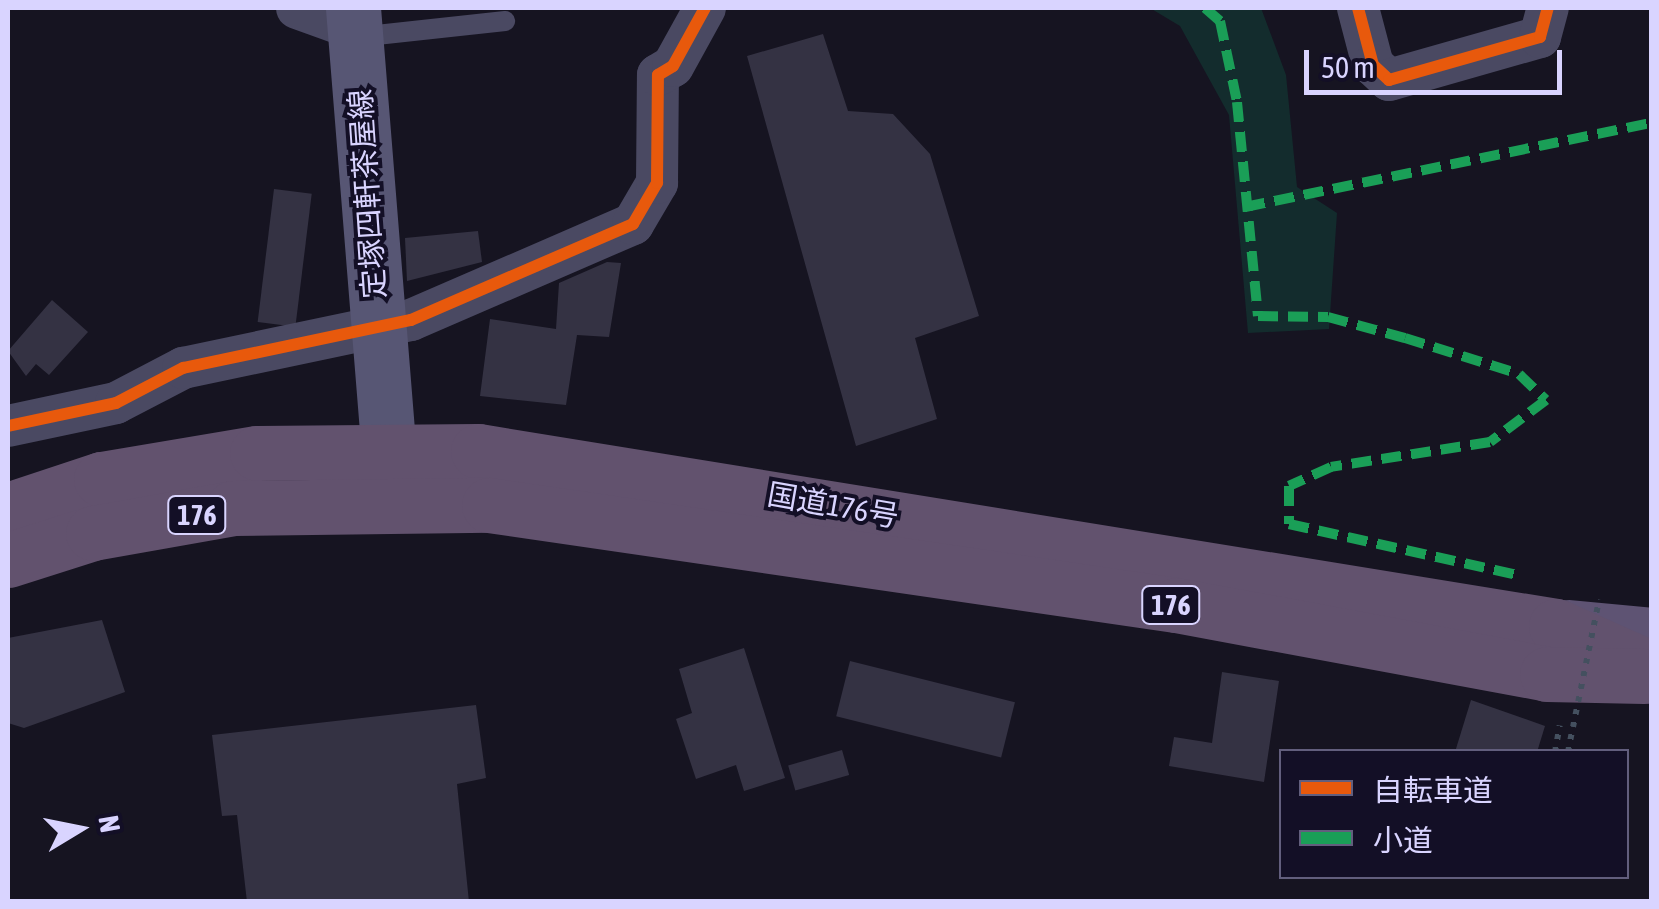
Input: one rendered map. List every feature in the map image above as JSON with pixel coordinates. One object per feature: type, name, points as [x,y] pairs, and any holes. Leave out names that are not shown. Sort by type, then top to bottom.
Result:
[{"type":"highway","name":"国道176号","points":[[8,510],[101,479],[257,453],[387,446],[668,477],[1577,613],[1652,672]]},
{"type":"highway","name":"国道176号","points":[[8,560],[93,532],[233,508],[392,500],[489,506],[1176,605],[1547,674],[1652,672]]},
{"type":"main road","name":"定塚四軒茶屋線","points":[[354,24],[392,500]]},
{"type":"main road","points":[[1577,613],[1652,635]]},
{"type":"street","points":[[297,8],[354,24]]},
{"type":"street","points":[[8,426],[116,403],[183,368],[378,329],[634,224],[657,183],[655,83],[705,8]]},
{"type":"street","points":[[1358,8],[1374,65],[1390,80],[1540,37],[1548,8]]},
{"type":"lane","points":[[354,24],[504,21]]},
{"type":"path","points":[[1568,749],[1577,613]]},
{"type":"path","points":[[1556,749],[1560,725]]},
{"type":"green space","points":[[1150,8],[1261,8],[1286,75],[1297,187],[1337,213],[1329,329],[1248,333],[1229,115],[1180,26]]},
{"type":"building","points":[[823,34],[848,111],[893,114],[930,154],[979,316],[915,338],[937,419],[856,446],[747,56]]},
{"type":"building","points":[[274,189],[312,194],[295,327],[258,322]]},
{"type":"building","points":[[478,231],[482,262],[407,281],[405,238]]},
{"type":"building","points":[[607,262],[621,263],[609,337],[577,335],[566,405],[480,396],[490,319],[556,329],[559,283]]},
{"type":"building","points":[[52,300],[88,332],[49,375],[36,364],[26,376],[8,351]]},
{"type":"building","points":[[102,620],[125,692],[24,728],[8,723],[8,638]]},
{"type":"building","points":[[744,648],[785,778],[744,791],[736,765],[696,779],[676,719],[692,713],[679,669]]},
{"type":"building","points":[[850,661],[1015,702],[1001,757],[836,716]]},
{"type":"building","points":[[1222,672],[1279,681],[1264,782],[1169,766],[1174,737],[1212,743]]},
{"type":"building","points":[[1471,700],[1545,726],[1538,749],[1456,749]]},
{"type":"building","points":[[476,705],[486,778],[457,784],[469,902],[247,902],[237,815],[222,816],[212,735]]},
{"type":"building","points":[[842,750],[849,775],[795,790],[788,765]]},
{"type":"marked path","points":[[1205,8],[1220,21],[1237,102],[1258,316],[1328,317],[1405,338],[1519,374],[1546,400],[1490,442],[1331,467],[1289,486],[1289,524],[1521,576]]},
{"type":"marked path","points":[[1245,207],[1652,123]]},
{"type":"cycle path","points":[[8,426],[116,403],[183,368],[411,320],[633,224],[657,183],[658,75],[673,66],[705,8]]},
{"type":"cycle path","points":[[1358,8],[1373,65],[1389,80],[1540,37],[1548,8]]}]
